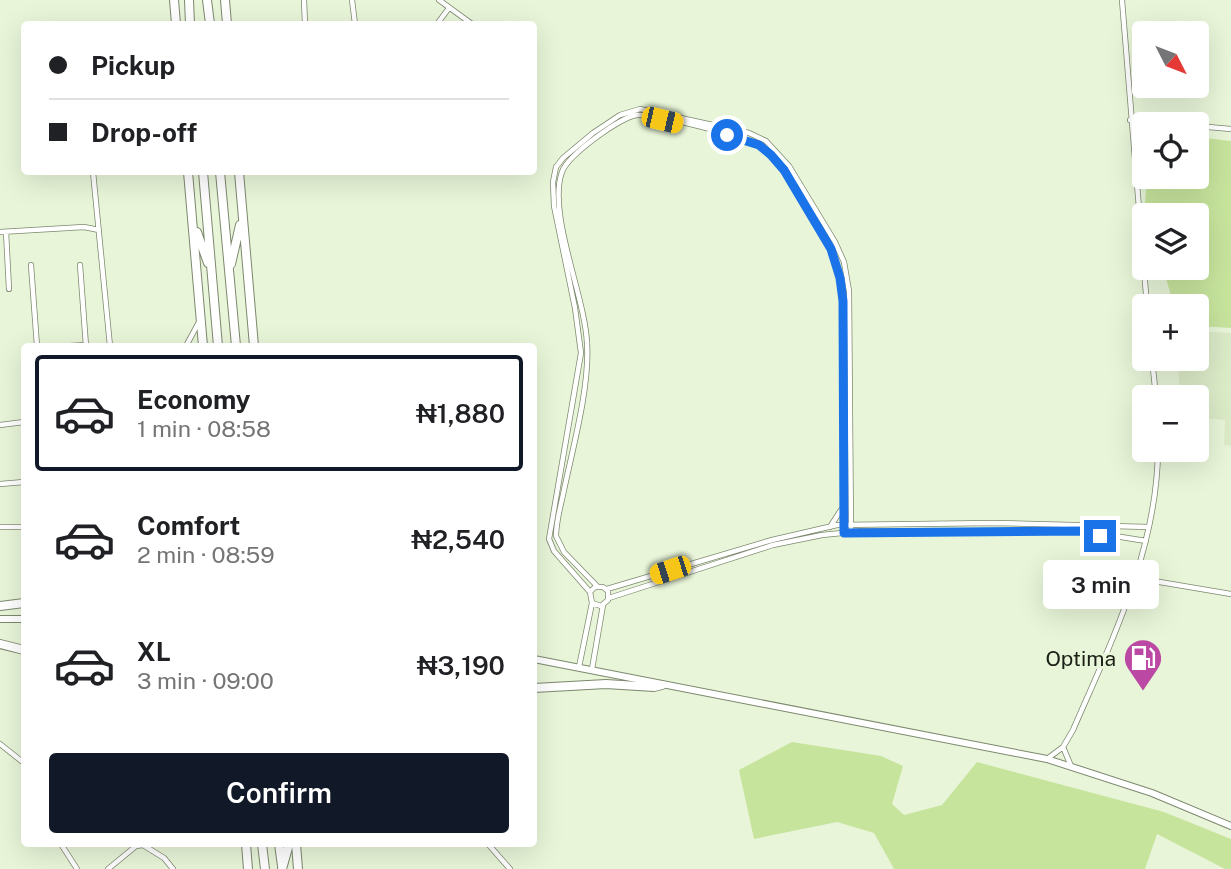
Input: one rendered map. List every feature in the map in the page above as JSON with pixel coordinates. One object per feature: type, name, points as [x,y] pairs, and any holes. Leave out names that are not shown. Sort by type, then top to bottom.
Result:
[{"type":"highway","points":[[174,0],[177,21]]},
{"type":"highway","points":[[188,0],[190,21]]},
{"type":"highway","points":[[207,0],[210,21]]},
{"type":"highway","points":[[225,0],[227,21]]},
{"type":"highway","points":[[188,175],[203,343]]},
{"type":"highway","points":[[203,175],[218,343]]},
{"type":"highway","points":[[220,175],[236,343]]},
{"type":"highway","points":[[239,175],[254,343]]},
{"type":"highway","points":[[230,270],[242,216]]},
{"type":"highway","points":[[192,220],[212,276]]},
{"type":"highway","points":[[0,606],[21,604]]},
{"type":"highway","points":[[0,644],[21,649]]},
{"type":"highway","points":[[537,688],[606,684],[654,687],[662,685]]},
{"type":"highway","points":[[246,847],[248,869]]},
{"type":"highway","points":[[256,847],[263,857]]},
{"type":"highway","points":[[262,847],[265,869]]},
{"type":"highway","points":[[279,847],[282,869]]},
{"type":"highway","points":[[282,869],[288,847]]},
{"type":"highway","points":[[296,847],[298,869]]},
{"type":"main road","points":[[0,619],[21,619]]},
{"type":"main road","points":[[537,660],[1047,760],[1152,793],[1231,826]]},
{"type":"street","points":[[304,0],[305,21]]},
{"type":"street","points":[[352,0],[355,21]]},
{"type":"street","points":[[439,0],[468,21]]},
{"type":"street","points":[[1122,0],[1146,294]]},
{"type":"street","points":[[439,21],[449,8]]},
{"type":"street","points":[[579,667],[592,603],[590,592],[552,547],[548,534],[573,403],[581,344],[554,206],[553,182],[556,167],[567,154],[612,118],[631,110],[664,113],[749,133],[766,141],[780,154],[835,242],[846,276],[850,347],[851,532]]},
{"type":"street","points":[[844,533],[843,525],[842,506],[843,301],[840,278],[831,249],[784,170],[771,155],[748,140],[636,116],[610,128],[572,158],[563,170],[560,183],[561,215],[587,333],[587,360],[556,531],[559,546],[598,586],[607,589],[772,540],[830,527],[843,525],[850,524],[1149,527]]},
{"type":"street","points":[[1209,127],[1231,129]]},
{"type":"street","points":[[93,175],[110,343]]},
{"type":"street","points":[[553,182],[560,183]]},
{"type":"street","points":[[9,289],[3,232],[84,227],[99,230]]},
{"type":"street","points":[[32,265],[37,343]]},
{"type":"street","points":[[80,265],[86,343]]},
{"type":"street","points":[[187,343],[196,330],[200,317]]},
{"type":"street","points":[[573,403],[580,405]]},
{"type":"street","points":[[0,425],[21,422]]},
{"type":"street","points":[[564,454],[571,456]]},
{"type":"street","points":[[1047,760],[1063,747],[1101,668],[1136,578],[1149,527],[1157,462]]},
{"type":"street","points":[[0,484],[21,482]]},
{"type":"street","points":[[830,527],[842,506]]},
{"type":"street","points":[[552,510],[560,512]]},
{"type":"street","points":[[850,512],[853,519],[860,524]]},
{"type":"street","points":[[1100,525],[1100,536]]},
{"type":"street","points":[[1118,537],[1119,525]]},
{"type":"street","points":[[0,527],[21,527]]},
{"type":"street","points":[[592,669],[603,605],[609,598],[773,545],[851,532],[1084,531],[1100,536],[1146,541]]},
{"type":"street","points":[[670,570],[672,577]]},
{"type":"street","points":[[1136,578],[1231,594]]},
{"type":"street","points":[[590,592],[598,586]]},
{"type":"street","points":[[607,589],[609,598]]},
{"type":"street","points":[[592,603],[603,605]]},
{"type":"street","points":[[0,744],[21,761]]},
{"type":"street","points":[[1063,747],[1071,767]]},
{"type":"street","points":[[63,847],[77,869]]},
{"type":"street","points":[[108,869],[135,847]]},
{"type":"street","points":[[146,847],[164,858],[173,869]]},
{"type":"street","points":[[491,847],[510,869]]},
{"type":"shaded area","points":[[1209,332],[1231,333],[1231,446],[1224,445],[1225,420],[1209,418],[1209,385],[1179,385],[1179,371],[1209,371]]},
{"type":"green space","points":[[1209,138],[1231,141],[1231,328],[1209,327],[1209,294],[1171,294],[1166,280],[1209,280],[1209,203],[1145,202],[1146,189],[1209,189]]},
{"type":"green space","points":[[792,742],[881,756],[903,766],[892,804],[904,815],[942,805],[977,762],[1164,812],[1231,839],[1231,869],[1225,869],[1157,834],[1145,869],[894,869],[874,833],[837,822],[754,839],[739,770]]},
{"type":"place","name":"Optima","points":[[1143,692]]},
{"type":"route","points":[[727,135],[754,142],[777,161],[827,242],[837,265],[843,301],[844,533],[1084,531],[1100,536]]}]
